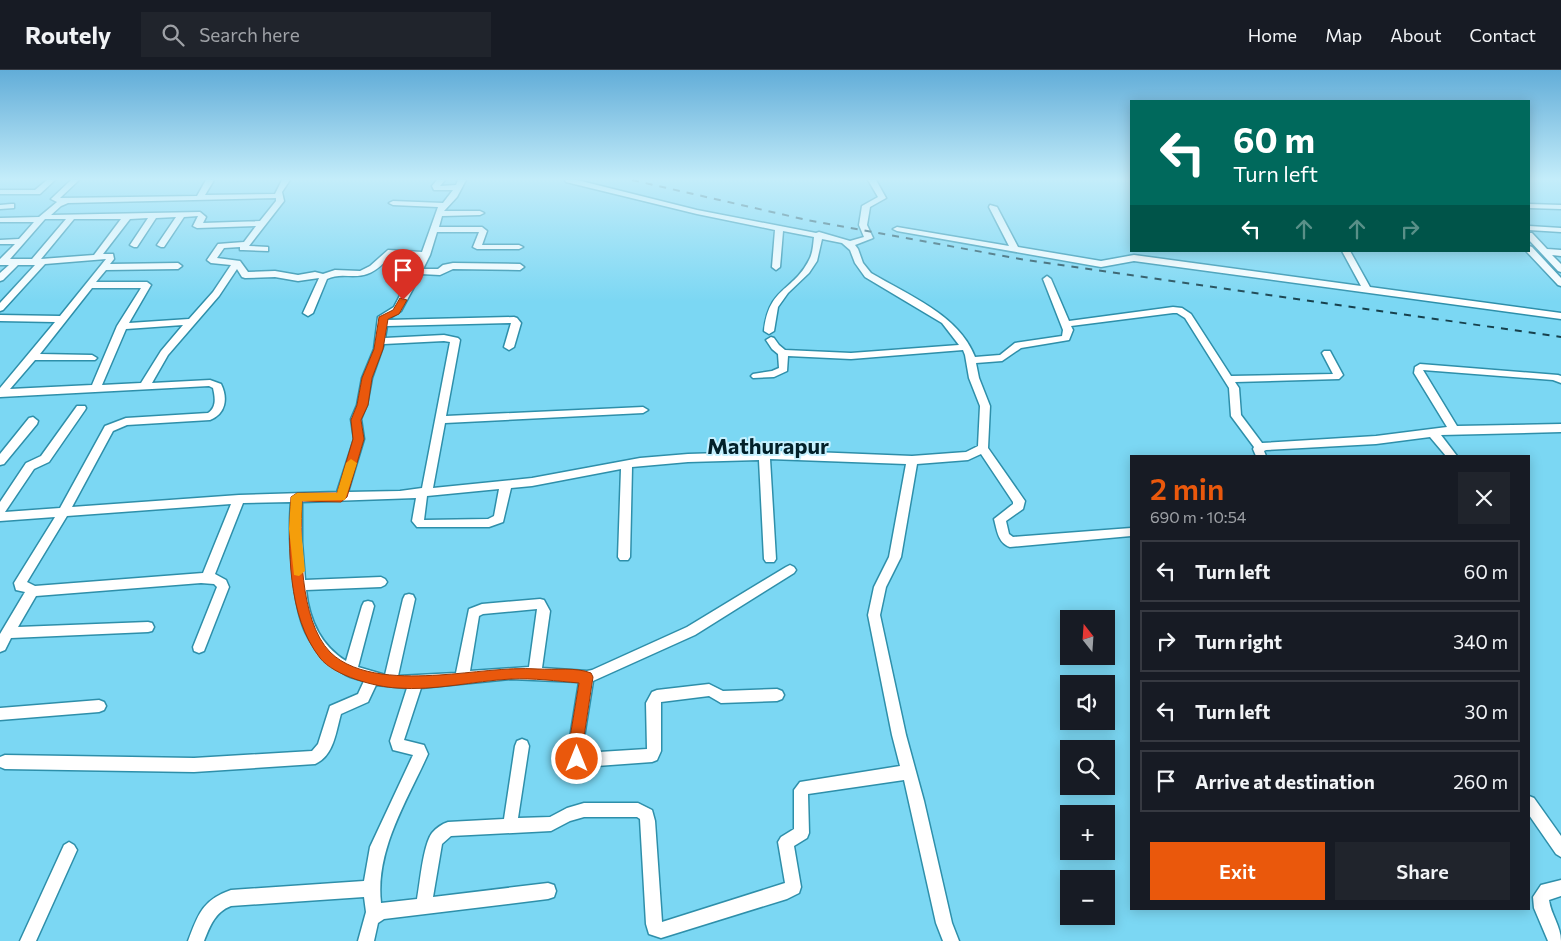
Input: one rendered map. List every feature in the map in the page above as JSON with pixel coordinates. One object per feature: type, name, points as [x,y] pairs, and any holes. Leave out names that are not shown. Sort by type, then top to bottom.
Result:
[{"type":"street","points":[[2,262],[40,221]]},
{"type":"street","points":[[0,308],[69,221]]},
{"type":"street","points":[[97,256],[124,221]]},
{"type":"street","points":[[134,245],[150,221]]},
{"type":"street","points":[[162,244],[178,221]]},
{"type":"street","points":[[199,221],[197,224],[199,226],[263,223]]},
{"type":"street","points":[[341,497],[359,439],[356,420],[362,405],[367,378],[381,341],[382,323],[385,315],[394,313],[398,309],[426,255],[437,221]]},
{"type":"street","points":[[741,221],[819,234],[850,244],[868,238],[864,221]]},
{"type":"street","points":[[1000,221],[1015,250]]},
{"type":"street","points":[[263,223],[245,244],[244,249],[265,249]]},
{"type":"street","points":[[776,267],[779,228]]},
{"type":"street","points":[[1530,228],[1561,230]]},
{"type":"street","points":[[433,230],[482,229],[484,230],[477,247],[519,247]]},
{"type":"street","points":[[897,229],[1101,264],[1108,264],[1119,258],[1134,258],[1561,316]]},
{"type":"street","points":[[819,234],[816,254],[811,264],[773,305],[770,335],[775,346],[783,353],[850,356],[966,347]]},
{"type":"street","points":[[1530,236],[1561,269]]},
{"type":"street","points":[[0,242],[22,242]]},
{"type":"street","points":[[245,244],[221,246],[211,260],[238,263],[246,275],[281,274],[298,278],[315,275],[324,277]]},
{"type":"street","points":[[850,244],[863,270],[868,275],[945,322],[966,347],[986,412],[983,448],[1019,501],[1019,506],[1016,510],[1000,519],[1004,536],[1010,542],[1130,532]]},
{"type":"street","points":[[1530,250],[1561,283]]},
{"type":"street","points":[[1543,251],[1561,253]]},
{"type":"street","points":[[308,313],[316,289],[324,277],[334,272],[364,273],[391,252],[426,255]]},
{"type":"street","points":[[1347,252],[1368,291]]},
{"type":"street","points":[[2,262],[38,262],[110,256],[63,319],[2,391]]},
{"type":"street","points":[[0,278],[16,262]]},
{"type":"street","points":[[144,387],[164,353],[216,294],[238,263]]},
{"type":"street","points":[[102,267],[178,266]]},
{"type":"street","points":[[418,271],[440,272],[446,266],[520,267]]},
{"type":"street","points":[[971,360],[1002,358],[1018,345],[1063,340],[1068,335],[1066,324],[1047,279]]},
{"type":"street","points":[[88,285],[147,285],[122,326],[95,389]]},
{"type":"street","points":[[1066,324],[1179,310],[1188,316],[1228,379],[1236,393],[1234,405],[1236,416],[1261,452],[1454,430],[1561,428]]},
{"type":"street","points":[[0,318],[63,319]]},
{"type":"street","points":[[382,323],[510,319],[516,323],[509,347]]},
{"type":"street","points":[[122,326],[191,322]]},
{"type":"street","points":[[381,341],[444,338],[455,340],[418,522],[421,524],[489,523],[499,519],[506,484]]},
{"type":"street","points":[[756,376],[774,374],[784,369],[783,353]]},
{"type":"street","points":[[1228,379],[1336,377],[1338,375],[1327,353]]},
{"type":"street","points":[[32,357],[92,358]]},
{"type":"street","points":[[1454,430],[1419,373],[1418,369],[1420,367],[1559,378]]},
{"type":"street","points":[[2,391],[216,384],[219,390],[220,410],[217,414],[126,422],[116,424],[109,429],[64,512],[20,583],[20,586],[30,588],[32,591],[207,578],[216,579],[222,583],[223,587],[199,647]]},
{"type":"street","points":[[0,512],[30,466],[45,458],[81,408]]},
{"type":"street","points":[[440,420],[643,410]]},
{"type":"street","points":[[0,461],[33,421]]},
{"type":"street","points":[[1432,432],[1451,455]]},
{"type":"street","points":[[0,517],[239,499],[341,497],[424,492],[548,479],[628,464],[688,458],[764,455],[912,460],[968,456],[983,448]]},
{"type":"street","points":[[764,455],[770,559]]},
{"type":"street","points":[[912,460],[895,557],[880,587],[874,615],[899,735],[950,941]]},
{"type":"street","points":[[624,557],[628,464]]},
{"type":"street","points":[[297,497],[295,529],[300,585],[304,614],[316,643],[326,656],[350,671],[390,681],[416,682],[462,679],[512,673],[587,677],[606,671],[691,631],[790,570]]},
{"type":"street","points":[[207,578],[239,499]]},
{"type":"street","points":[[300,585],[381,582]]},
{"type":"street","points":[[0,646],[32,591]]},
{"type":"street","points":[[390,681],[409,600]]},
{"type":"street","points":[[462,679],[473,613],[482,609],[540,604],[544,611],[535,674]]},
{"type":"street","points":[[350,671],[368,606]]},
{"type":"street","points":[[8,633],[148,627]]},
{"type":"street","points":[[587,677],[575,750],[577,759],[583,760],[652,755],[654,751],[654,703],[657,696],[709,690],[721,698],[776,695]]},
{"type":"street","points":[[5,762],[186,765],[315,757],[322,753],[335,710],[363,698],[372,678]]},
{"type":"street","points":[[366,941],[371,918],[374,914],[371,886],[378,847],[421,754],[419,750],[398,745],[397,741],[416,682]]},
{"type":"street","points":[[0,714],[99,706]]},
{"type":"street","points":[[510,825],[522,746]]},
{"type":"street","points":[[424,906],[435,843],[442,832],[448,829],[551,824],[567,815],[584,810],[643,812],[648,821],[654,924],[655,928],[661,930],[793,888],[786,842],[802,833],[801,790],[805,787],[909,772]]},
{"type":"street","points":[[1530,804],[1561,849]]},
{"type":"street","points":[[28,941],[69,850]]},
{"type":"street","points":[[196,941],[206,915],[220,900],[364,889],[371,886]]},
{"type":"street","points":[[1556,941],[1542,908],[1541,897],[1547,891],[1561,888]]},
{"type":"street","points":[[374,914],[548,891]]},
{"type":"railway","points":[[811,221],[1026,260],[1561,337]]},
{"type":"slow traffic","points":[[299,571],[295,529],[297,497],[341,497],[351,463]]},
{"type":"district","name":"Mathurapur","points":[[768,445]]},
{"type":"route","points":[[403,300],[396,312],[383,317],[381,341],[367,378],[364,400],[357,414],[356,424],[359,439],[341,497],[297,497],[295,529],[300,585],[304,614],[309,629],[316,643],[326,656],[334,662],[350,671],[379,680],[398,682],[441,681],[512,673],[587,677],[575,750],[577,759]]}]
